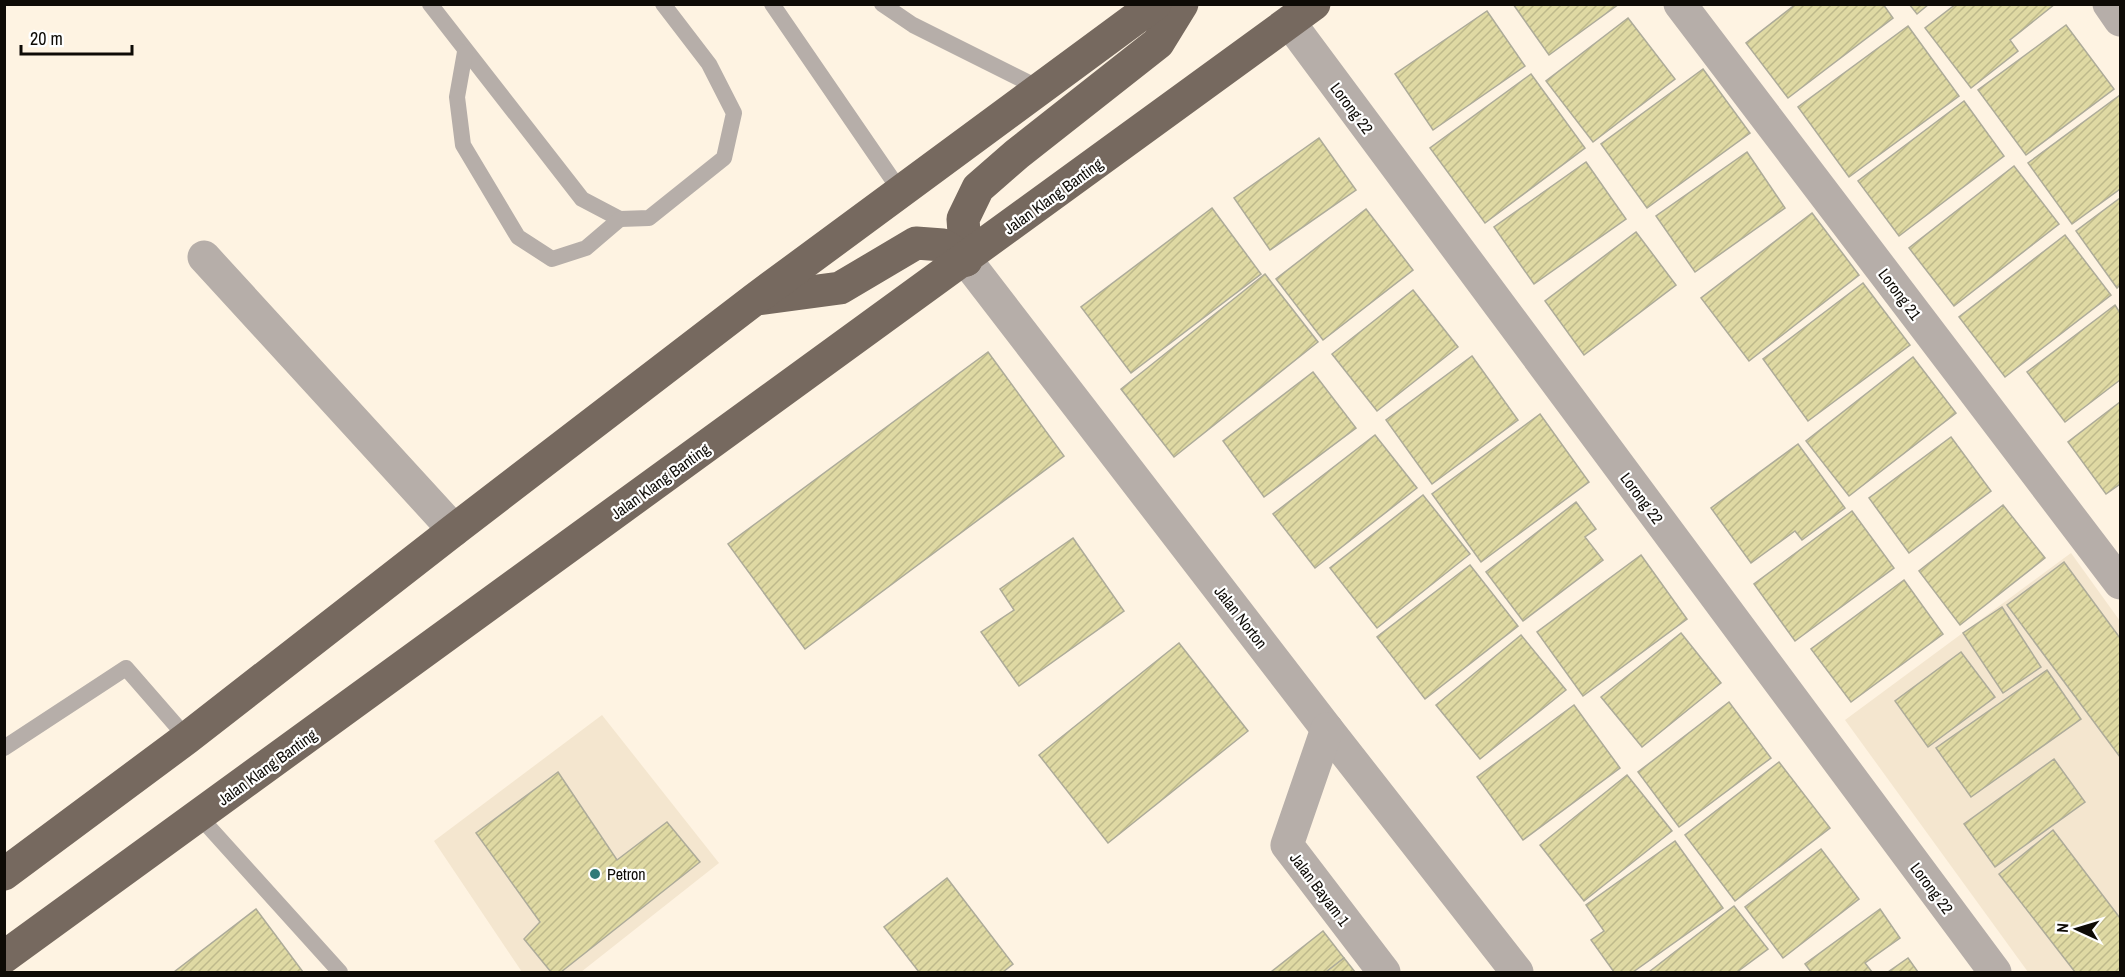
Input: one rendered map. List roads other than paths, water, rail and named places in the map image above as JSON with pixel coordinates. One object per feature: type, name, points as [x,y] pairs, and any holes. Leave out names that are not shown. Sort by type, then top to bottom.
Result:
[{"type":"highway","points":[[4,874],[187,738],[755,299],[1155,4]]},
{"type":"highway","points":[[966,260],[963,219],[978,188],[1017,154],[1158,43],[1182,4]]},
{"type":"highway","name":"Jalan Klang Banting","points":[[4,957],[1302,14]]},
{"type":"highway","points":[[755,299],[840,288],[916,243],[943,245],[966,260]]},
{"type":"street","name":"Lorong 21","points":[[1680,4],[2121,583]]},
{"type":"street","points":[[2109,4],[2121,20]]},
{"type":"street","name":"Lorong 22","points":[[1302,14],[1995,972]]},
{"type":"street","points":[[204,256],[454,530]]},
{"type":"street","name":"Jalan Norton","points":[[966,260],[1327,729],[1518,972]]},
{"type":"street","name":"Jalan Bayam 1","points":[[1327,729],[1287,845],[1384,972]]},
{"type":"lane","points":[[430,4],[465,52],[582,199],[620,219],[649,218],[724,158],[734,113],[709,64],[663,4]]},
{"type":"lane","points":[[772,4],[901,192]]},
{"type":"lane","points":[[882,4],[913,25],[1041,89]]},
{"type":"lane","points":[[465,52],[457,98],[463,145],[518,237],[552,259],[586,248],[620,219]]},
{"type":"lane","points":[[4,748],[126,668],[187,738]]},
{"type":"lane","points":[[199,816],[340,972]]},
{"type":"place","name":"Petron","points":[[595,874]]}]
